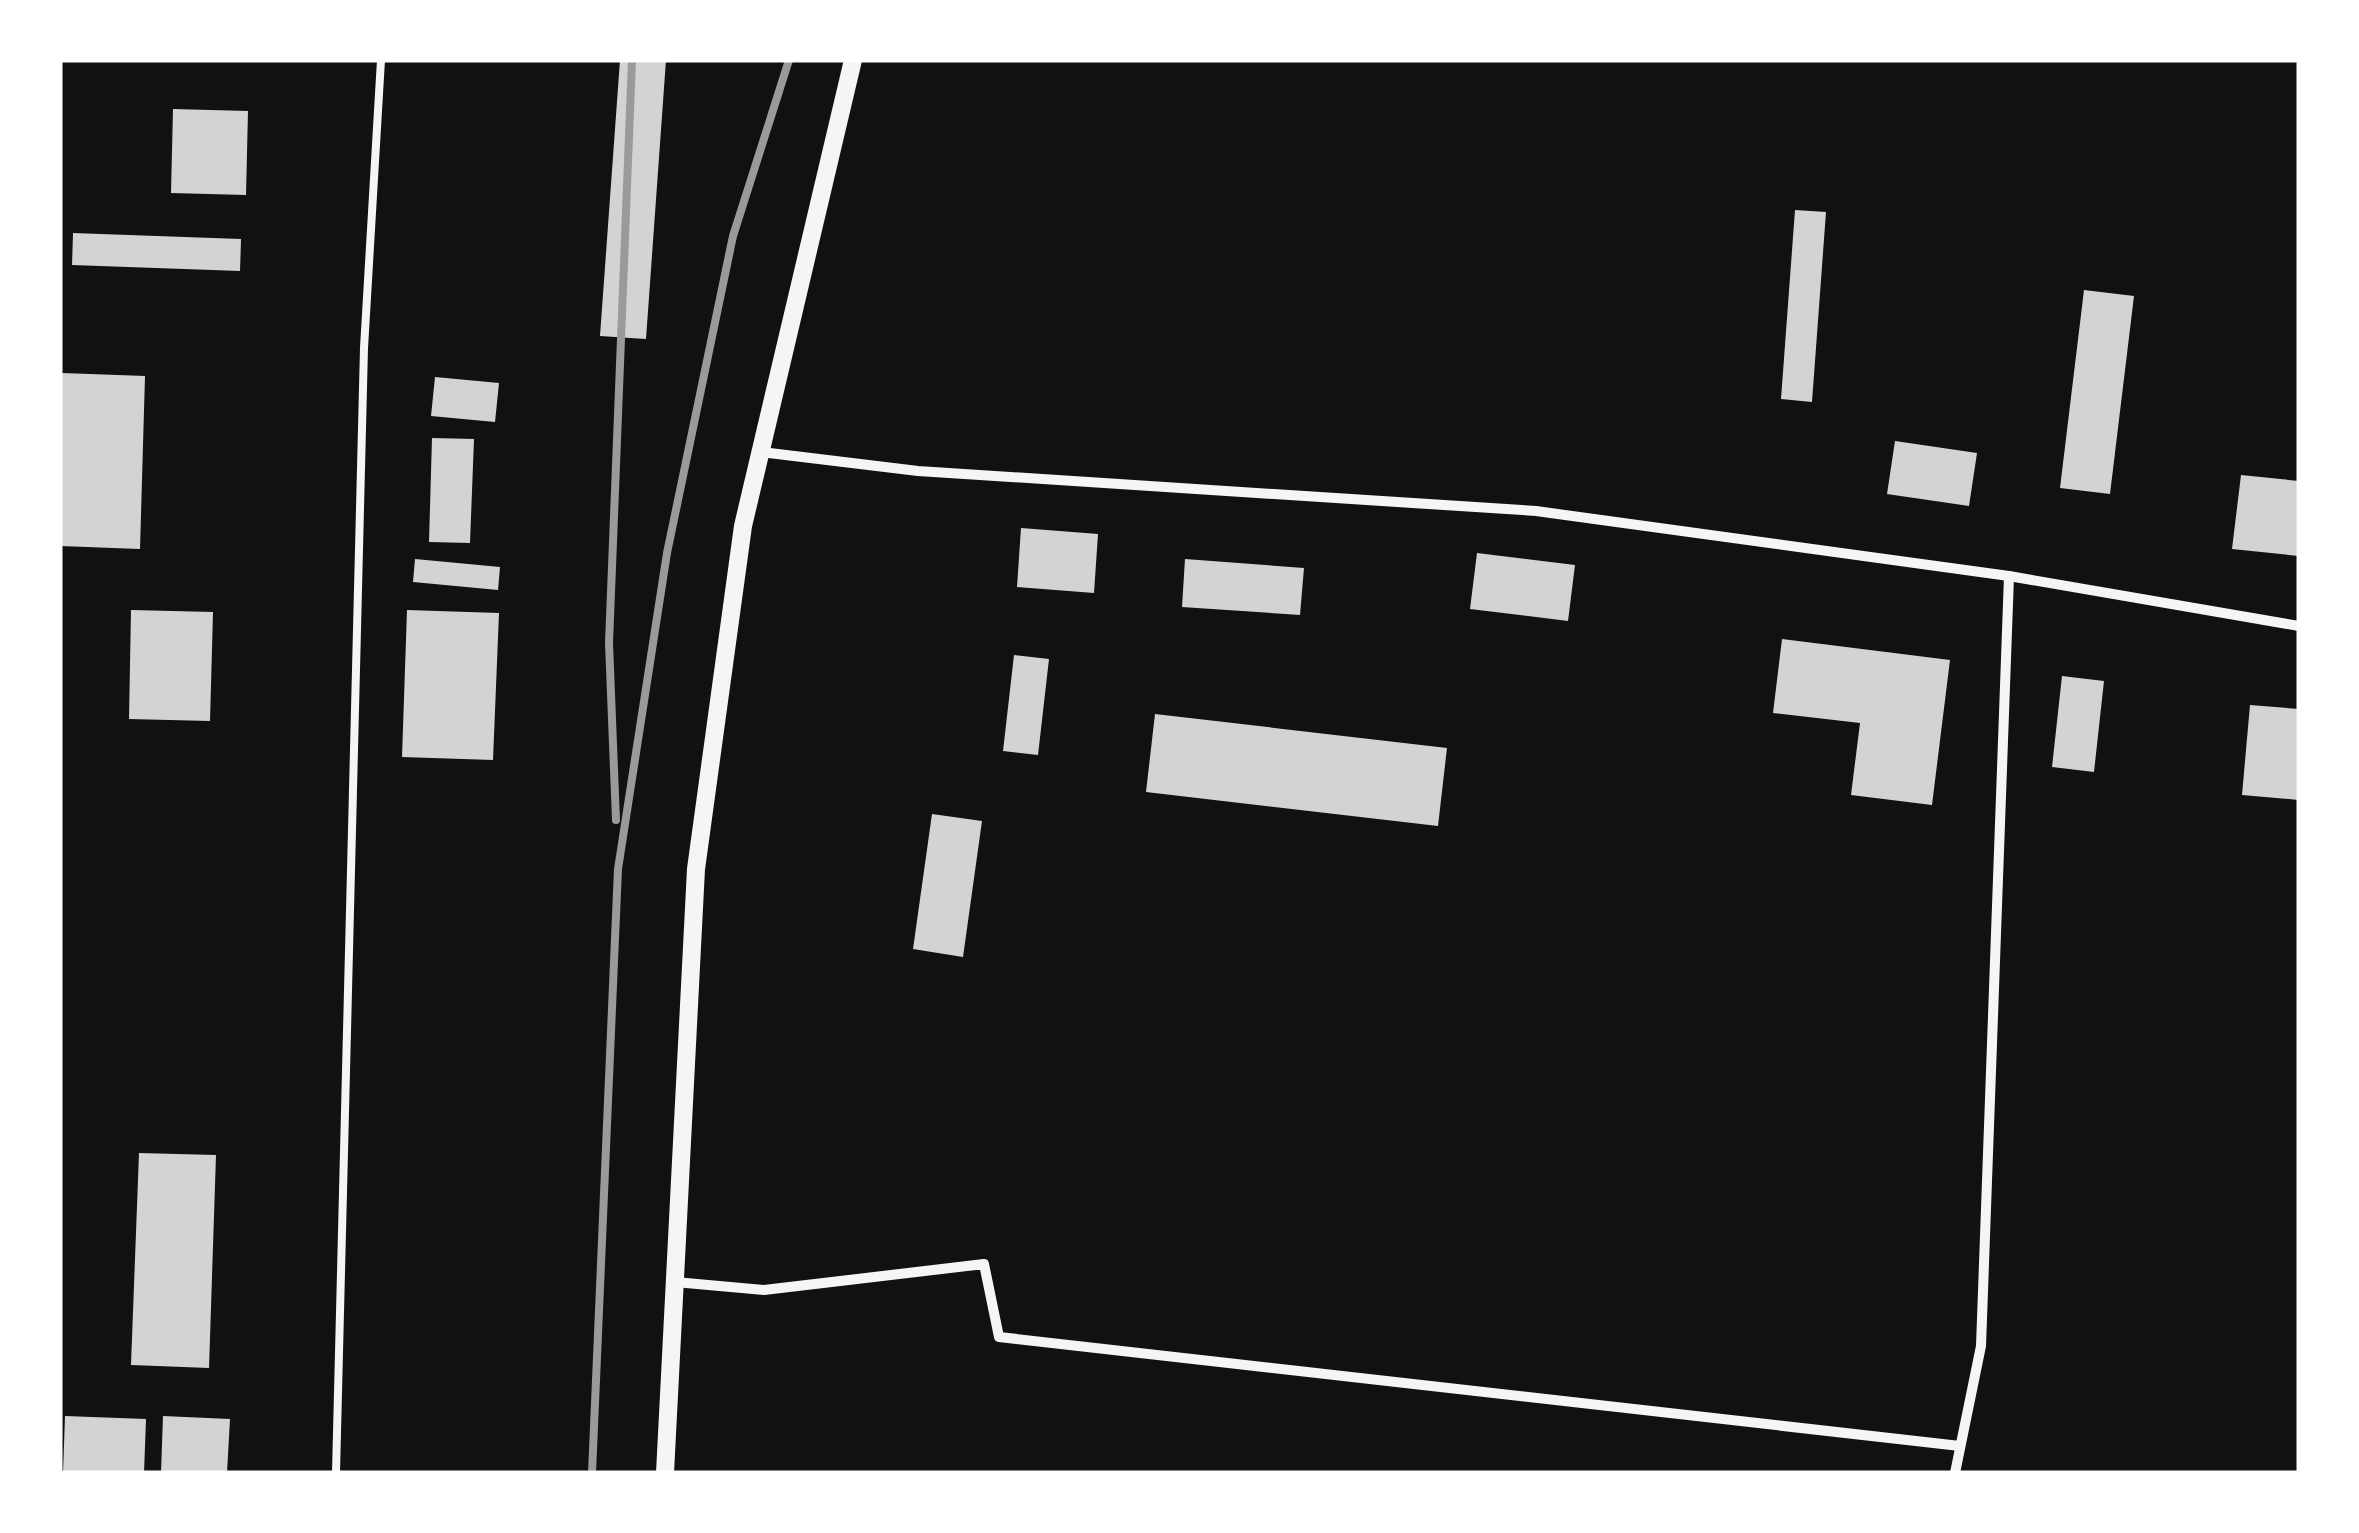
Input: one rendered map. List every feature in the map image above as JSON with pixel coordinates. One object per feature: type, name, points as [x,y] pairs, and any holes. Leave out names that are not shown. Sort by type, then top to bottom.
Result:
[{"type":"street","points":[[665,1473],[696,869],[743,526],[853,60]]},
{"type":"street","points":[[761,452],[918,471],[1536,511],[2010,576],[2299,626]]},
{"type":"street","points":[[1955,1473],[1981,1346],[2010,576]]},
{"type":"street","points":[[675,1282],[764,1290],[984,1264],[999,1337],[1960,1446]]},
{"type":"lane","points":[[336,1473],[364,348],[381,60]]},
{"type":"building","points":[[620,60],[666,60],[646,339],[600,336]]},
{"type":"building","points":[[173,109],[248,111],[246,195],[171,193]]},
{"type":"building","points":[[1795,210],[1826,212],[1812,402],[1781,399]]},
{"type":"building","points":[[73,233],[241,239],[240,271],[72,265]]},
{"type":"building","points":[[2084,290],[2134,296],[2110,494],[2060,488]]},
{"type":"building","points":[[62,373],[145,376],[140,549],[60,546]]},
{"type":"building","points":[[435,377],[499,383],[495,422],[431,416]]},
{"type":"building","points":[[432,438],[474,439],[470,543],[429,542]]},
{"type":"building","points":[[1895,441],[1977,453],[1969,506],[1887,494]]},
{"type":"building","points":[[2241,475],[2299,481],[2299,556],[2232,549]]},
{"type":"building","points":[[1021,528],[1098,534],[1094,593],[1017,587]]},
{"type":"building","points":[[1477,553],[1575,565],[1568,621],[1470,609]]},
{"type":"building","points":[[415,559],[500,567],[498,590],[413,582]]},
{"type":"building","points":[[1185,559],[1304,568],[1300,615],[1182,607]]},
{"type":"building","points":[[131,610],[213,612],[210,721],[129,719]]},
{"type":"building","points":[[407,610],[499,613],[493,760],[402,757]]},
{"type":"building","points":[[1782,639],[1950,660],[1932,805],[1851,795],[1860,723],[1773,713]]},
{"type":"building","points":[[1014,655],[1049,659],[1038,755],[1003,751]]},
{"type":"building","points":[[2062,676],[2104,681],[2094,772],[2052,767]]},
{"type":"building","points":[[2250,705],[2299,709],[2299,800],[2242,795]]},
{"type":"building","points":[[1155,714],[1447,748],[1438,826],[1146,792]]},
{"type":"building","points":[[932,814],[982,821],[963,957],[913,949]]},
{"type":"building","points":[[139,1153],[216,1155],[209,1368],[131,1365]]},
{"type":"building","points":[[65,1416],[146,1419],[144,1473],[63,1473]]},
{"type":"building","points":[[163,1416],[230,1419],[227,1473],[161,1473]]},
{"type":"railway","points":[[616,820],[609,643],[632,60]]},
{"type":"railway","points":[[592,1473],[618,869],[667,553],[733,236],[789,60]]}]
